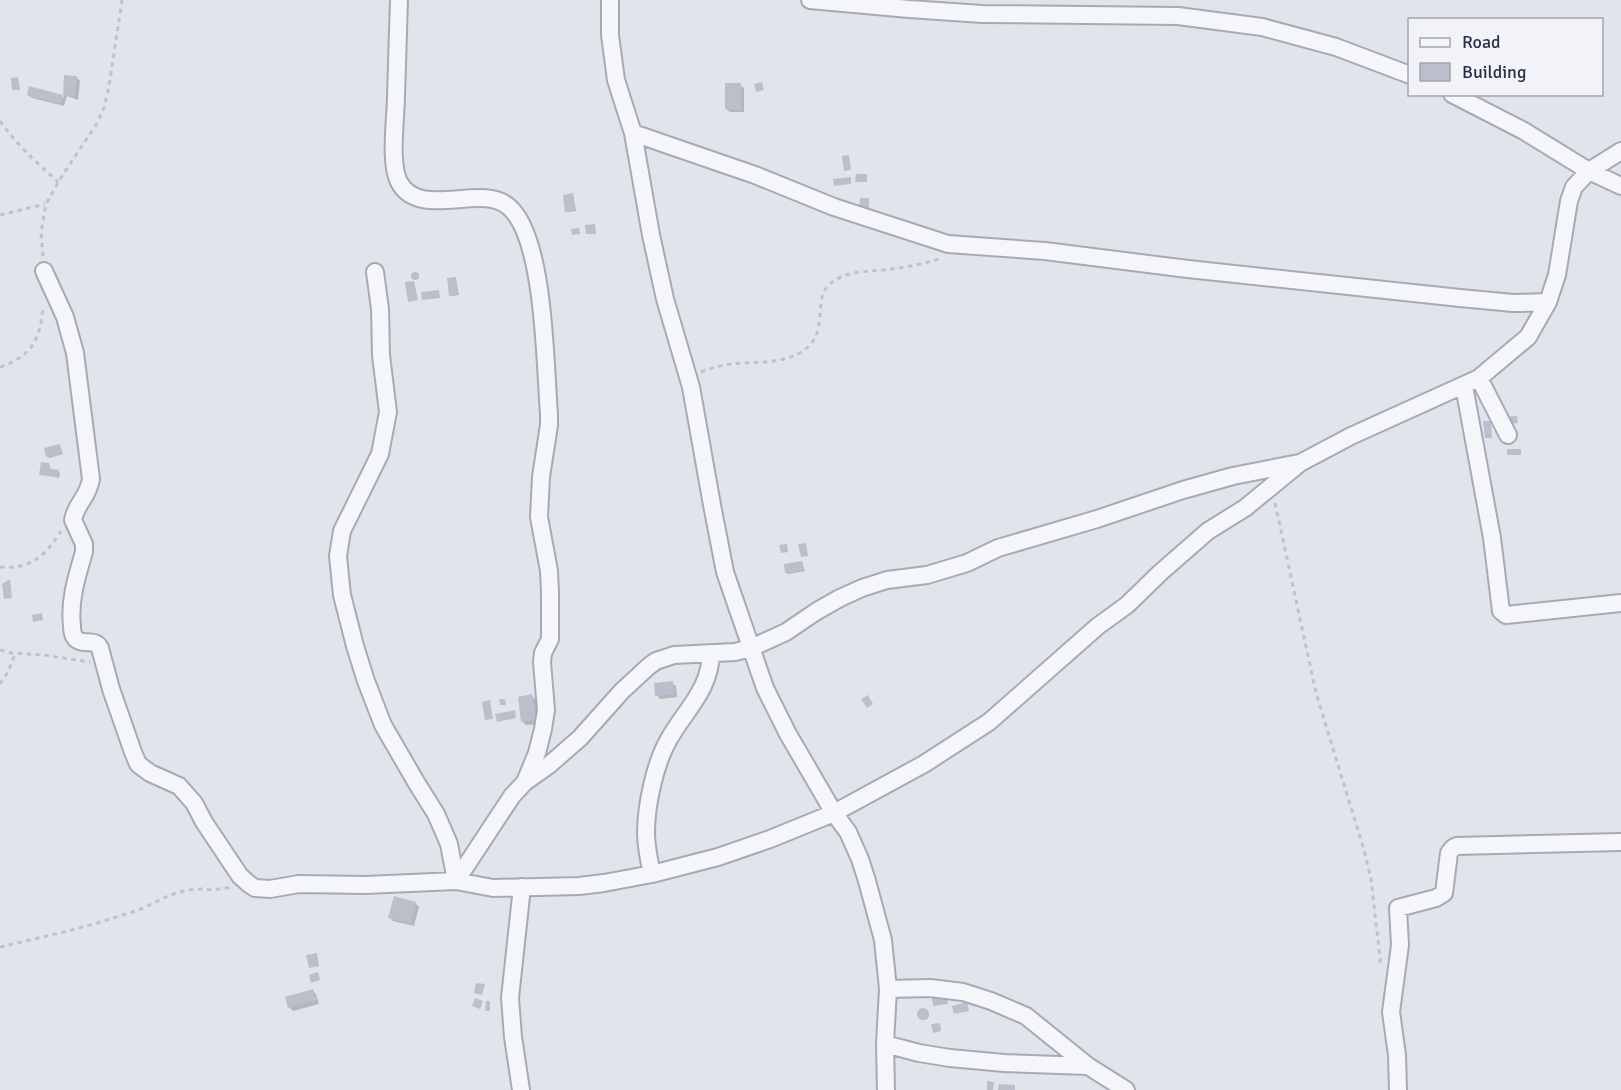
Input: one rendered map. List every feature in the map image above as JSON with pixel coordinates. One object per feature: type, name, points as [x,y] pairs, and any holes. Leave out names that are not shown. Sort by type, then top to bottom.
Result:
[{"type":"street","points":[[399,0],[394,138],[395,166],[399,181],[406,190],[421,198],[445,201],[490,199],[506,204],[519,219],[529,242],[537,279],[549,425],[539,517],[549,571],[551,616],[550,639],[543,653],[542,662],[546,704],[543,729],[537,753],[525,782]]},
{"type":"street","points":[[610,0],[610,35],[616,80],[633,133],[665,299],[692,387],[725,572],[765,688],[834,813],[848,832],[867,881],[883,940],[888,989],[885,1044],[886,1090]]},
{"type":"street","points":[[810,0],[982,14],[1180,8],[1336,47],[1408,74]]},
{"type":"street","points":[[1456,96],[1524,131],[1589,171],[1621,186]]},
{"type":"street","points":[[633,133],[745,171],[834,207],[948,244],[1045,251],[1460,298],[1513,303],[1548,302]]},
{"type":"street","points":[[44,271],[65,317],[75,353],[91,479],[90,488],[73,520],[84,544],[84,552],[71,598],[73,634],[79,640],[98,644],[126,734],[138,764],[150,773],[179,786],[194,803],[240,876],[255,888],[300,884],[365,885],[456,881],[494,888],[579,886],[652,874],[718,857],[770,839],[834,813],[924,764],[989,722],[1208,531],[1245,508],[1300,463],[1351,436],[1472,382],[1528,337],[1548,302],[1557,275],[1574,187],[1589,171],[1621,151]]},
{"type":"street","points":[[375,272],[388,412],[380,454],[342,531],[338,556],[342,595],[363,672],[383,725],[436,814],[449,844],[456,881]]},
{"type":"street","points":[[1472,382],[1508,435]]},
{"type":"street","points":[[1472,382],[1501,611],[1506,615],[1621,603]]},
{"type":"street","points":[[456,881],[512,796],[525,782],[580,738],[622,691],[656,661],[674,656],[735,652],[751,648],[786,632],[832,602],[862,588],[887,580],[927,575],[967,563],[998,548],[1097,519],[1183,490],[1233,476],[1300,463]]},
{"type":"street","points":[[652,874],[647,854],[646,831],[653,782],[668,740],[696,701],[707,678],[711,653]]},
{"type":"street","points":[[1398,1090],[1398,1064],[1391,1012],[1400,945],[1398,908],[1436,898],[1444,893],[1449,853],[1457,846],[1621,842]]},
{"type":"street","points":[[520,1090],[510,998],[522,887]]},
{"type":"street","points":[[888,989],[930,988],[963,992],[991,1001],[1026,1016],[1088,1066],[1126,1090]]},
{"type":"street","points":[[885,1044],[950,1058],[1004,1063],[1088,1066]]},
{"type":"path","points":[[44,271],[41,233],[46,204],[96,125],[104,108],[122,0]]},
{"type":"path","points":[[0,121],[31,157],[58,182]]},
{"type":"path","points":[[0,215],[46,204]]},
{"type":"path","points":[[688,377],[712,368],[735,363],[763,362],[805,350],[814,340],[819,328],[825,289],[832,282],[847,275],[893,269],[950,255]]},
{"type":"path","points":[[0,367],[10,364],[27,353],[36,342],[44,302]]},
{"type":"path","points":[[1272,487],[1316,693],[1371,879],[1382,973]]},
{"type":"path","points":[[0,567],[28,565],[39,559],[63,527],[73,520]]},
{"type":"path","points":[[0,650],[104,665]]},
{"type":"path","points":[[0,684],[8,672],[15,653]]},
{"type":"path","points":[[0,947],[97,923],[139,910],[170,895],[188,890],[201,888],[213,890],[249,884]]},
{"type":"building","points":[[64,75],[77,76],[75,97],[63,95]]},
{"type":"building","points":[[18,77],[20,90],[12,90],[11,78]]},
{"type":"building","points":[[762,82],[764,90],[756,92],[754,84]]},
{"type":"building","points":[[725,83],[741,83],[741,110],[725,109]]},
{"type":"building","points":[[29,86],[63,95],[61,104],[27,95]]},
{"type":"building","points":[[849,155],[851,170],[844,171],[842,156]]},
{"type":"building","points":[[856,174],[867,174],[867,182],[855,182]]},
{"type":"building","points":[[851,177],[851,184],[834,186],[833,179]]},
{"type":"building","points":[[573,193],[575,210],[565,212],[563,195]]},
{"type":"building","points":[[860,198],[869,198],[869,210],[859,209]]},
{"type":"building","points":[[595,224],[596,234],[586,234],[585,225]]},
{"type":"building","points":[[579,228],[580,234],[572,235],[571,229]]},
{"type":"building","points":[[415,272],[419,276],[415,280],[411,276]]},
{"type":"building","points":[[456,277],[458,294],[449,296],[447,278]]},
{"type":"building","points":[[414,281],[418,300],[408,302],[405,282]]},
{"type":"building","points":[[439,290],[440,298],[422,300],[421,292]]},
{"type":"building","points":[[1517,416],[1518,423],[1504,425],[1503,417]]},
{"type":"building","points":[[1483,421],[1491,421],[1492,438],[1485,438]]},
{"type":"building","points":[[60,444],[62,453],[46,457],[44,448]]},
{"type":"building","points":[[1507,449],[1521,449],[1521,455],[1507,455]]},
{"type":"building","points":[[41,462],[49,463],[51,469],[59,470],[58,477],[39,475]]},
{"type":"building","points":[[806,543],[808,556],[801,557],[798,544]]},
{"type":"building","points":[[787,544],[788,552],[781,553],[779,545]]},
{"type":"building","points":[[802,561],[804,570],[785,573],[784,564]]},
{"type":"building","points":[[10,579],[12,598],[4,599],[2,584]]},
{"type":"building","points":[[42,613],[43,620],[33,622],[32,615]]},
{"type":"building","points":[[673,681],[674,694],[655,696],[654,683]]},
{"type":"building","points":[[532,694],[536,720],[521,722],[518,697]]},
{"type":"building","points":[[868,695],[873,704],[867,708],[861,699]]},
{"type":"building","points":[[499,699],[505,699],[506,705],[500,705]]},
{"type":"building","points":[[490,700],[493,719],[485,720],[482,702]]},
{"type":"building","points":[[515,710],[516,718],[497,722],[495,714]]},
{"type":"building","points":[[394,896],[416,902],[411,924],[388,918]]},
{"type":"building","points":[[317,953],[319,966],[309,968],[306,955]]},
{"type":"building","points":[[318,972],[320,980],[311,983],[309,975]]},
{"type":"building","points":[[476,983],[485,984],[482,995],[474,993]]},
{"type":"building","points":[[313,989],[317,1000],[288,1008],[285,997]]},
{"type":"building","points":[[947,996],[948,1004],[933,1006],[932,998]]},
{"type":"building","points":[[475,998],[483,1001],[480,1009],[472,1006]]},
{"type":"building","points":[[486,1001],[490,1001],[490,1011],[485,1011]]},
{"type":"building","points":[[967,1002],[969,1011],[954,1014],[952,1006]]},
{"type":"building","points":[[925,1008],[929,1014],[925,1020],[921,1020],[917,1012]]},
{"type":"building","points":[[940,1023],[941,1031],[933,1033],[931,1024]]},
{"type":"building","points":[[987,1081],[994,1082],[993,1090],[987,1090]]},
{"type":"building","points":[[999,1084],[1015,1085],[1015,1090],[998,1090]]}]
